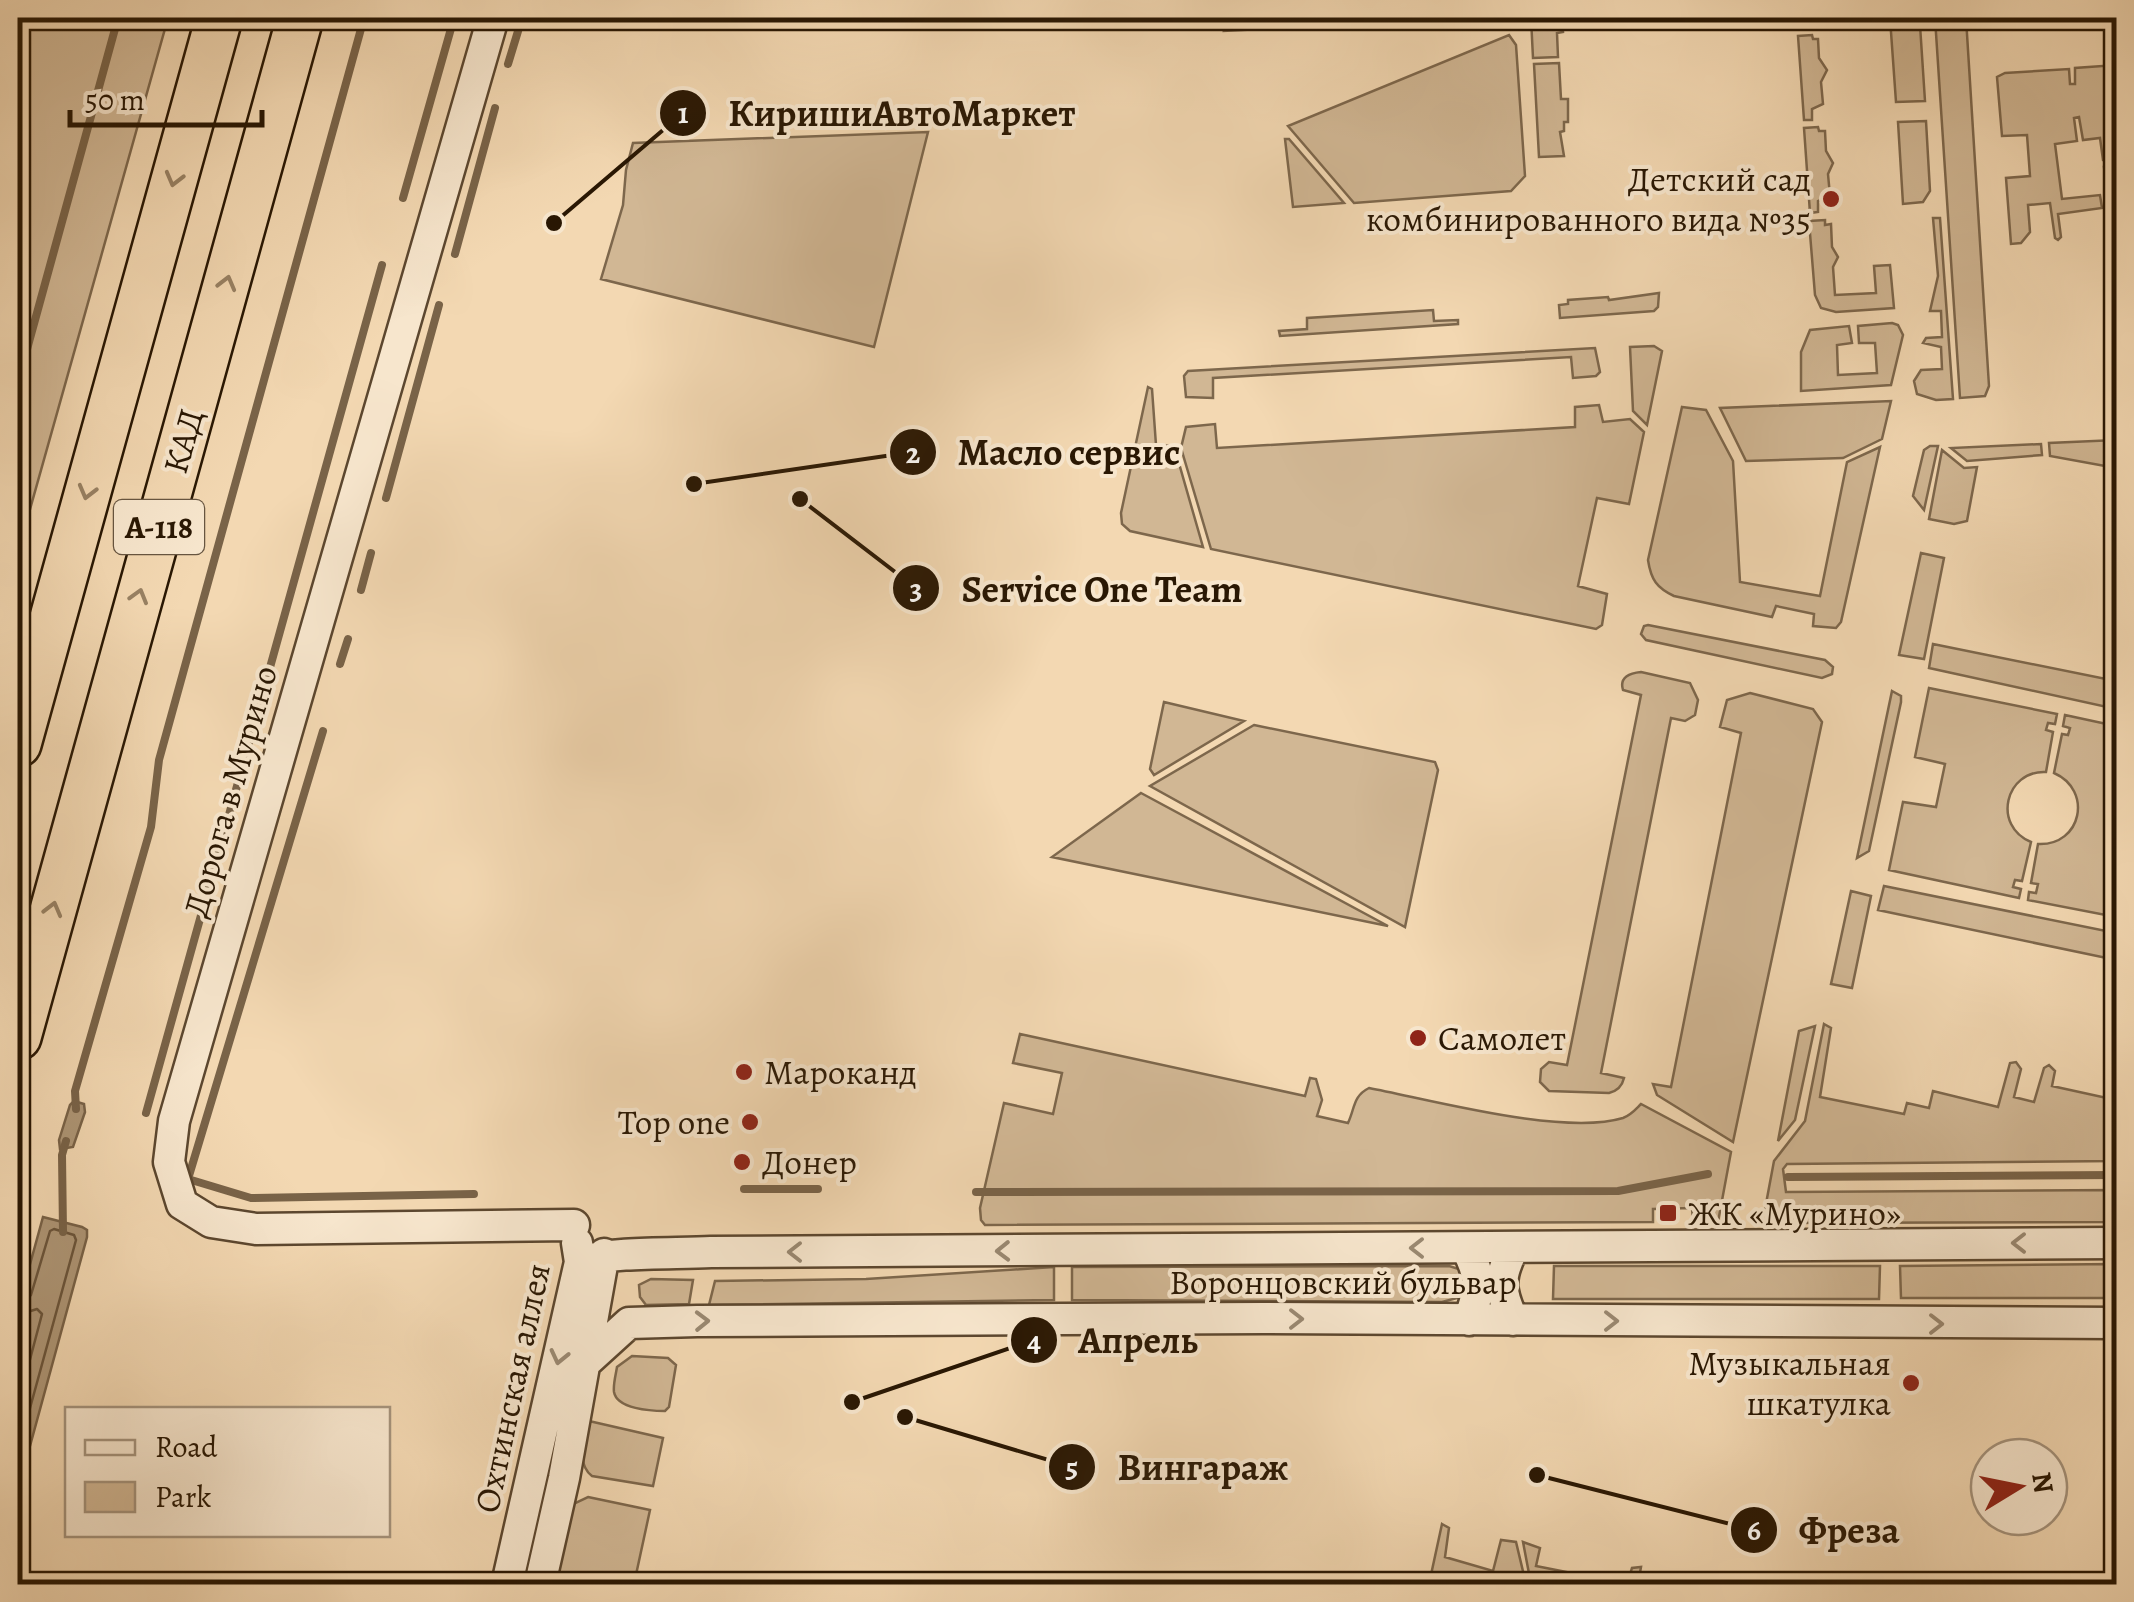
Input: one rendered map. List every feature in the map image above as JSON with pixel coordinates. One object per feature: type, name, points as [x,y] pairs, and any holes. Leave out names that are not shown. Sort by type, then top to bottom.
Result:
[{"type":"highway","name":"А-118","points":[[18,744],[219,18]]},
{"type":"highway","name":"КАД","points":[[18,1037],[300,18]]},
{"type":"street","name":"Дорога в Мурино","points":[[493,18],[174,1120],[168,1162],[182,1204],[211,1222],[241,1227],[574,1226]]},
{"type":"street","name":"Охтинская аллея","points":[[574,1226],[604,1257]]},
{"type":"street","name":"Воронцовский бульвар","points":[[604,1257],[711,1252],[2116,1243]]},
{"type":"street","points":[[1514,1247],[1503,1269],[1502,1297],[1514,1320]]},
{"type":"street","points":[[1466,1248],[1478,1268],[1478,1296],[1469,1320]]},
{"type":"street","name":"Охтинская аллея","points":[[540,1584],[604,1257]]},
{"type":"street","name":"Охтинская аллея","points":[[507,1584],[604,1257]]},
{"type":"street","points":[[585,1362],[629,1323],[614,1310],[606,1294],[606,1278],[614,1264],[604,1257]]},
{"type":"street","name":"Воронцовский бульвар","points":[[629,1323],[1514,1320],[2116,1324]]},
{"type":"green space","points":[[18,18],[168,18],[18,552]]},
{"type":"green space","points":[[1228,18],[1463,18],[1224,31]]},
{"type":"green space","points":[[1531,18],[1562,18],[1563,32],[1557,33],[1558,57],[1533,58]]},
{"type":"green space","points":[[1890,18],[1912,18],[1920,25],[1925,101],[1896,102]]},
{"type":"green space","points":[[1935,18],[1966,18],[1989,386],[1985,396],[1960,398]]},
{"type":"green space","points":[[1509,35],[1516,45],[1525,176],[1511,191],[1354,203],[1288,126]]},
{"type":"green space","points":[[1812,35],[1818,39],[1819,58],[1827,70],[1821,82],[1823,104],[1812,109],[1812,120],[1804,120],[1798,36]]},
{"type":"green space","points":[[1559,63],[1561,99],[1568,99],[1568,122],[1564,122],[1564,131],[1560,132],[1564,156],[1539,157],[1534,64]]},
{"type":"green space","points":[[2116,65],[2116,109],[2108,110],[2109,114],[2116,114],[2116,159],[2103,160],[2100,138],[2083,140],[2079,117],[2074,118],[2077,141],[2055,144],[2062,199],[2100,195],[2102,208],[2058,214],[2058,240],[2050,203],[2028,205],[2030,232],[2021,243],[2011,244],[2006,178],[2030,176],[2027,135],[2002,136],[1997,77],[2005,73],[2069,69],[2070,84],[2075,84],[2075,68]]},
{"type":"green space","points":[[1926,121],[1930,191],[1923,202],[1903,204],[1898,122]]},
{"type":"green space","points":[[1804,128],[1825,131],[1826,151],[1833,163],[1828,174],[1830,196],[1818,201],[1818,212],[1810,213]]},
{"type":"green space","points":[[928,132],[874,347],[601,279],[623,205],[633,143]]},
{"type":"green space","points":[[1285,139],[1289,139],[1344,203],[1293,207]]},
{"type":"green space","points":[[2116,166],[2116,237],[2111,238],[2104,167]]},
{"type":"green space","points":[[1933,218],[1940,218],[1953,399],[1936,400],[1917,394],[1914,381],[1921,370],[1942,369],[1941,347],[1923,343],[1926,338],[1942,337],[1941,311],[1930,311],[1938,276]]},
{"type":"green space","points":[[1825,220],[1825,225],[1831,224],[1832,247],[1838,257],[1833,267],[1835,295],[1876,293],[1874,266],[1890,265],[1894,308],[1836,312],[1821,308],[1815,295],[1809,221]]},
{"type":"green space","points":[[1659,293],[1654,311],[1560,318],[1559,305],[1568,304],[1568,300],[1609,300]]},
{"type":"green space","points":[[1433,310],[1434,321],[1458,320],[1458,324],[1280,336],[1279,331],[1307,329],[1307,318]]},
{"type":"green space","points":[[1898,325],[1903,335],[1891,385],[1801,391],[1801,352],[1810,330],[1849,326],[1852,343],[1837,345],[1838,375],[1877,373],[1875,343],[1859,343],[1858,326]]},
{"type":"green space","points":[[1654,346],[1662,351],[1647,425],[1633,411],[1630,347]]},
{"type":"green space","points":[[1595,348],[1600,372],[1596,376],[1573,378],[1571,357],[1213,378],[1213,398],[1186,397],[1184,376],[1188,371]]},
{"type":"green space","points":[[1148,387],[1152,389],[1156,445],[1174,446],[1203,547],[1130,531],[1122,524],[1121,513]]},
{"type":"green space","points":[[1891,401],[1882,439],[1843,458],[1746,461],[1720,408]]},
{"type":"green space","points":[[1599,405],[1603,422],[1630,419],[1644,432],[1629,504],[1597,498],[1578,586],[1607,594],[1602,625],[1596,629],[1211,549],[1181,448],[1186,427],[1215,424],[1217,448],[1575,427],[1575,407]]},
{"type":"green space","points":[[1682,407],[1706,410],[1733,461],[1740,582],[1820,596],[1847,462],[1880,447],[1841,622],[1836,628],[1813,626],[1814,614],[1776,606],[1772,617],[1674,596],[1656,582],[1648,560]]},
{"type":"green space","points":[[2116,440],[2116,468],[2050,456],[2049,443]]},
{"type":"green space","points":[[2041,444],[2042,455],[1967,461],[1951,448]]},
{"type":"green space","points":[[1938,446],[1924,510],[1913,496],[1924,450]]},
{"type":"green space","points":[[1942,450],[1964,468],[1977,467],[1967,521],[1954,524],[1929,519]]},
{"type":"green space","points":[[1921,553],[1944,558],[1924,659],[1899,655]]},
{"type":"green space","points":[[1648,625],[1825,660],[1833,667],[1832,674],[1822,678],[1646,640],[1641,634]]},
{"type":"green space","points":[[1933,644],[2116,681],[2116,709],[1929,668]]},
{"type":"green space","points":[[1641,672],[1690,683],[1698,700],[1695,715],[1685,721],[1671,718],[1601,1073],[1624,1078],[1619,1088],[1609,1093],[1549,1091],[1540,1082],[1541,1069],[1549,1062],[1567,1065],[1641,695],[1623,690],[1623,682],[1629,675]]},
{"type":"green space","points":[[1929,688],[2057,714],[2055,724],[2048,723],[2046,730],[2053,732],[2046,772],[2021,780],[2008,800],[2011,824],[2031,842],[2022,881],[2015,880],[2013,887],[2021,889],[2019,898],[1889,870],[1903,802],[1936,807],[1945,764],[1915,757]]},
{"type":"green space","points":[[1892,691],[1901,696],[1901,702],[1869,851],[1857,858]]},
{"type":"green space","points":[[1750,693],[1813,709],[1822,722],[1733,1142],[1657,1095],[1653,1084],[1671,1087],[1741,733],[1720,727],[1727,700]]},
{"type":"green space","points":[[1164,702],[1244,721],[1154,775],[1150,769]]},
{"type":"green space","points":[[2065,715],[2116,726],[2116,917],[2028,900],[2029,892],[2036,893],[2038,884],[2031,883],[2038,844],[2065,836],[2077,816],[2074,792],[2054,773],[2062,734],[2068,735],[2070,728],[2063,726]]},
{"type":"green space","points":[[1254,725],[1435,762],[1438,770],[1405,927],[1150,786]]},
{"type":"green space","points":[[1141,793],[1388,926],[1052,857]]},
{"type":"green space","points":[[1884,886],[2116,933],[2116,960],[1878,910]]},
{"type":"green space","points":[[1851,891],[1871,896],[1852,988],[1831,984]]},
{"type":"green space","points":[[1824,1024],[1831,1028],[1820,1097],[1904,1114],[1907,1103],[1929,1108],[1933,1091],[1998,1107],[2010,1063],[2016,1062],[2021,1069],[2014,1097],[2034,1102],[2044,1068],[2049,1065],[2055,1071],[2052,1086],[2116,1100],[2116,1161],[1787,1164],[1783,1169],[1786,1192],[2116,1190],[2116,1222],[1773,1223],[1765,1209],[1774,1161],[1805,1121]]},
{"type":"green space","points":[[1815,1026],[1795,1120],[1778,1141],[1799,1031]]},
{"type":"green space","points":[[1020,1034],[1305,1096],[1310,1078],[1316,1079],[1322,1100],[1317,1116],[1348,1123],[1357,1099],[1369,1088],[1497,1114],[1567,1123],[1623,1118],[1641,1104],[1731,1152],[1718,1222],[1693,1222],[1692,1208],[1653,1209],[1653,1222],[985,1225],[980,1208],[1004,1103],[1053,1114],[1062,1073],[1013,1063]]},
{"type":"green space","points":[[2116,1264],[2116,1298],[1901,1298],[1900,1266]]},
{"type":"green space","points":[[1449,1266],[1462,1270],[1466,1276],[1461,1297],[1442,1302],[1072,1300],[1072,1267]]},
{"type":"green space","points":[[1554,1266],[1880,1266],[1879,1299],[1553,1299]]},
{"type":"green space","points":[[1054,1267],[1054,1300],[709,1305],[715,1281],[866,1279]]},
{"type":"green space","points":[[651,1279],[693,1280],[689,1304],[646,1305],[640,1297],[639,1285]]},
{"type":"green space","points":[[632,1356],[668,1358],[676,1365],[665,1411],[635,1408],[616,1398],[617,1367]]},
{"type":"green space","points":[[589,1421],[663,1438],[653,1486],[592,1476],[587,1471],[583,1458]]},
{"type":"green space","points":[[588,1497],[650,1510],[634,1584],[555,1584],[571,1505]]},
{"type":"green space","points":[[1442,1524],[1449,1528],[1445,1557],[1493,1571],[1501,1540],[1516,1542],[1526,1584],[1429,1584]]},
{"type":"green space","points":[[1523,1542],[1540,1548],[1536,1566],[1627,1584],[1531,1584]]},
{"type":"green space","points":[[1641,1567],[1638,1584],[1627,1584],[1632,1568]]},
{"type":"water","points":[[74,1101],[84,1104],[85,1112],[73,1147],[60,1149],[59,1140]]},
{"type":"water","points":[[43,1217],[82,1227],[87,1230],[87,1237],[18,1490],[18,1308]]},
{"type":"waterway","points":[[18,382],[118,18]]},
{"type":"waterway","points":[[76,1109],[75,1091],[151,827],[159,760],[364,18]]},
{"type":"waterway","points":[[403,198],[454,18]]},
{"type":"waterway","points":[[508,64],[522,18]]},
{"type":"waterway","points":[[455,254],[495,108]]},
{"type":"waterway","points":[[146,1113],[382,265]]},
{"type":"waterway","points":[[386,498],[439,305]]},
{"type":"waterway","points":[[361,590],[371,553]]},
{"type":"waterway","points":[[340,664],[348,639]]},
{"type":"waterway","points":[[323,731],[188,1179],[251,1198],[474,1194]]},
{"type":"waterway","points":[[63,1232],[62,1155],[66,1141]]},
{"type":"waterway","points":[[976,1192],[1618,1191],[1708,1174]]},
{"type":"waterway","points":[[1788,1177],[2116,1175]]},
{"type":"waterway","points":[[744,1189],[818,1189]]},
{"type":"place","name":"Детский сад комбинированного вида №35","points":[[1831,199]]},
{"type":"place","name":"КиришиАвтоМаркет","points":[[554,223]]},
{"type":"place","name":"Масло сервис","points":[[694,484]]},
{"type":"place","name":"Service One Team","points":[[800,499]]},
{"type":"place","name":"Самолет","points":[[1418,1038]]},
{"type":"place","name":"Мароканд","points":[[744,1072]]},
{"type":"place","name":"Top one","points":[[750,1122]]},
{"type":"place","name":"Донер","points":[[742,1162]]},
{"type":"place","name":"ЖК «Мурино»","points":[[1668,1213]]},
{"type":"place","name":"Музыкальная шкатулка","points":[[1911,1383]]},
{"type":"place","name":"Апрель","points":[[852,1402]]},
{"type":"place","name":"Вингараж","points":[[905,1417]]},
{"type":"place","name":"Фреза","points":[[1537,1475]]}]
